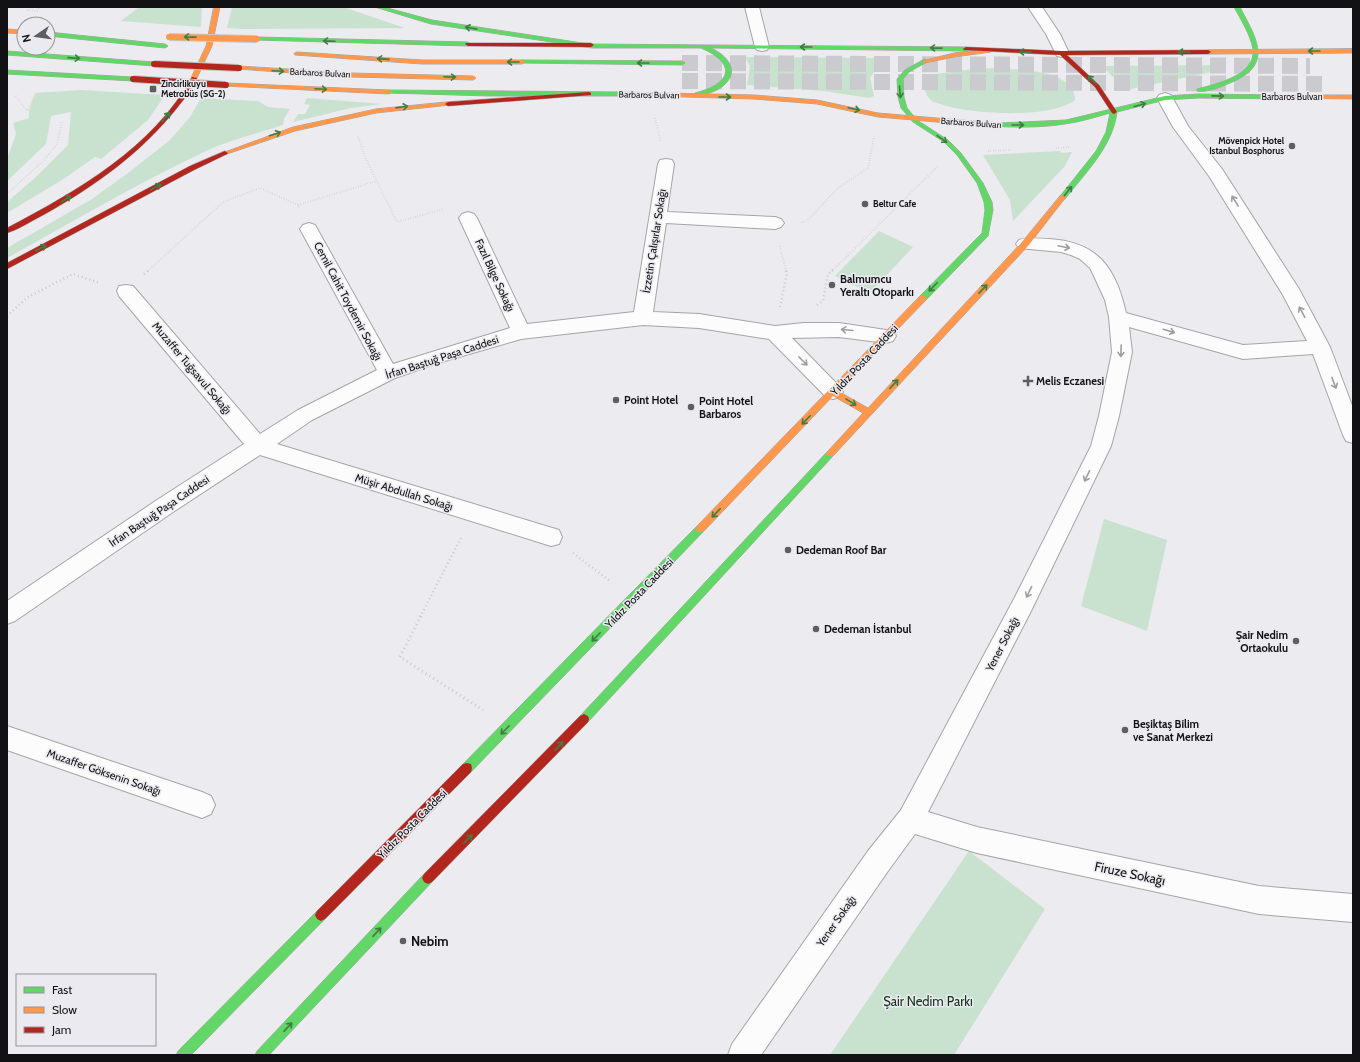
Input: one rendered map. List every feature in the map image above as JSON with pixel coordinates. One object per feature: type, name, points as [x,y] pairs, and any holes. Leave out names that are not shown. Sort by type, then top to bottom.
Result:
[{"type":"main road","points":[[7,231],[49,209],[96,180],[132,150],[157,126],[179,102],[197,74],[207,53],[217,7]]},
{"type":"main road","points":[[378,7],[431,22],[592,46]]},
{"type":"main road","points":[[1165,98],[1210,88],[1233,79],[1249,69],[1253,63],[1256,52],[1252,36],[1237,7]]},
{"type":"main road","points":[[56,35],[167,41],[257,39],[424,44],[950,48],[989,51],[1062,53],[1353,51]]},
{"type":"main road","points":[[167,41],[193,47],[220,49]]},
{"type":"main road","points":[[686,96],[715,90],[722,85],[728,75],[726,61],[722,57],[698,45]]},
{"type":"main road","points":[[910,117],[901,102],[899,85],[901,78],[914,66],[944,57],[989,51]]},
{"type":"main road","name":"Barbaros Bulvarı","points":[[7,53],[154,64],[351,75],[479,78]]},
{"type":"main road","name":"Barbaros Bulvarı","points":[[288,53],[422,62],[682,63]]},
{"type":"main road","points":[[261,1055],[421,886],[546,759],[1025,244],[1099,152],[1109,132],[1114,112],[1103,93],[1093,81],[1062,53]]},
{"type":"main road","points":[[7,62],[63,67],[133,79]]},
{"type":"main road","points":[[7,72],[226,85],[365,91],[589,94]]},
{"type":"main road","points":[[7,266],[192,168],[228,151],[293,129],[376,111],[409,106],[589,94]]},
{"type":"main road","name":"Barbaros Bulvarı","points":[[589,94],[754,97],[818,102],[878,115],[973,124],[1024,125],[1066,122],[1114,112],[1165,98],[1198,96],[1353,97]]},
{"type":"main road","name":"Yıldız Posta Caddesi","points":[[182,1055],[508,727],[834,392],[985,234],[990,209],[981,184],[948,142],[910,117]]},
{"type":"main road","points":[[834,392],[868,412]]},
{"type":"street","points":[[752,7],[762,47]]},
{"type":"street","points":[[1035,7],[1053,34],[1062,53]]},
{"type":"street","points":[[1165,98],[1181,127],[1216,172],[1292,294],[1320,347],[1353,435]]},
{"type":"street","name":"İzzetin Çalışırlar Sokağı","points":[[643,318],[666,164]]},
{"type":"street","points":[[658,217],[775,223]]},
{"type":"street","name":"Fazıl Bilge Sokağı","points":[[468,218],[522,332]]},
{"type":"street","name":"Cemil Cahit Toydemir Sokağı","points":[[309,229],[388,373]]},
{"type":"street","name":"Yener Sokağı","points":[[743,1055],[878,861],[910,819],[1023,604],[1101,446],[1109,416],[1122,352],[1118,317],[1114,300],[1103,275],[1096,264],[1086,255],[1077,250],[1061,246],[1025,244]]},
{"type":"street","name":"Muzaffer Tuğsavul Sokağı","points":[[126,291],[258,446]]},
{"type":"street","points":[[1118,317],[1243,352],[1320,347]]},
{"type":"street","name":"İrfan Baştuğ Paşa Caddesi","points":[[7,614],[165,506],[305,415],[388,373],[432,358],[522,332],[643,318],[699,321],[775,333],[804,330],[839,330],[886,336]]},
{"type":"street","points":[[775,333],[834,392]]},
{"type":"street","name":"Müşir Abdullah Sokağı","points":[[258,446],[551,537]]},
{"type":"street","name":"Muzaffer Göksenin Sokağı","points":[[7,738],[202,805]]},
{"type":"street","name":"Firuze Sokağı","points":[[910,819],[977,840],[1259,900],[1353,908]]},
{"type":"path","points":[[37,11],[40,7]]},
{"type":"path","points":[[16,96],[27,111]]},
{"type":"path","points":[[7,194],[44,160],[57,144],[62,121]]},
{"type":"path","points":[[358,134],[366,159],[397,222],[450,208],[468,218]]},
{"type":"path","points":[[775,333],[787,274],[775,223],[806,222],[838,188],[868,168],[875,134]]},
{"type":"path","points":[[817,305],[822,301],[828,274],[942,162]]},
{"type":"path","points":[[7,316],[28,297],[73,274],[126,291],[223,202],[260,188],[298,205],[377,181]]},
{"type":"path","points":[[298,205],[309,229]]},
{"type":"path","points":[[474,513],[400,657],[508,727]]},
{"type":"path","points":[[551,537],[634,598]]},
{"type":"green space","points":[[139,7],[202,7],[201,27],[121,21]]},
{"type":"green space","points":[[232,7],[343,7],[405,28],[227,28]]},
{"type":"green space","points":[[745,57],[886,58],[870,78],[874,96],[869,98],[823,91],[747,85],[750,66]]},
{"type":"green space","points":[[1218,65],[1221,70],[1126,90],[1102,66]]},
{"type":"green space","points":[[981,68],[1021,70],[1052,75],[1064,81],[1072,89],[1075,100],[1064,106],[1049,110],[993,113],[946,106],[932,101],[926,94],[924,88],[925,79],[936,74]]},
{"type":"green space","points":[[81,90],[165,95],[148,120],[101,159],[95,157],[62,180],[7,213],[7,202],[36,177],[68,145],[71,112],[51,116],[46,144],[7,181],[7,159],[16,134],[13,123],[29,118],[29,111],[35,93]]},
{"type":"green space","points":[[201,98],[258,101],[268,107],[290,109],[284,119],[283,125],[230,141],[210,149],[127,191],[7,258],[7,248],[92,199],[170,140],[190,117]]},
{"type":"green space","points":[[307,98],[382,104],[351,108],[293,122],[298,114],[305,114],[310,105],[304,104]]},
{"type":"green space","points":[[1060,151],[1061,153],[1072,152],[1065,166],[1013,221],[1010,200],[983,155]]},
{"type":"green space","points":[[879,231],[913,247],[870,293],[835,276]]},
{"type":"green space","points":[[1104,519],[1167,540],[1147,631],[1081,606]]},
{"type":"green space","name":"Şair Nedim Parkı","points":[[969,851],[1045,909],[954,1055],[830,1055]]},
{"type":"tunnel","points":[[682,63],[1310,66]]},
{"type":"tunnel","points":[[682,81],[1329,84]]},
{"type":"traffic: fast","points":[[378,7],[431,22],[592,46]]},
{"type":"traffic: fast","points":[[1237,7],[1252,36],[1256,51]]},
{"type":"traffic: fast","points":[[56,35],[165,46]]},
{"type":"traffic: fast","points":[[257,39],[468,44]]},
{"type":"traffic: fast","points":[[591,45],[966,49]]},
{"type":"traffic: fast","points":[[697,94],[717,88],[727,77],[728,72],[727,64],[721,56],[701,46]]},
{"type":"traffic: fast","points":[[1199,90],[1220,85],[1235,79],[1247,71],[1252,64],[1256,51]]},
{"type":"traffic: fast","points":[[7,53],[154,64]]},
{"type":"traffic: fast","points":[[923,298],[985,234],[989,210],[988,202],[980,183],[959,154],[946,141],[915,121],[904,108],[901,97],[900,79],[907,71],[925,61]]},
{"type":"traffic: fast","points":[[522,62],[682,63]]},
{"type":"traffic: fast","points":[[7,72],[133,79]]},
{"type":"traffic: fast","points":[[389,92],[619,94]]},
{"type":"traffic: fast","points":[[948,121],[1000,125],[1046,124],[1066,122],[1165,98],[1198,96],[1286,97]]},
{"type":"traffic: fast","points":[[1063,197],[1099,152],[1109,132],[1114,112]]},
{"type":"traffic: fast","points":[[584,719],[830,454]]},
{"type":"traffic: fast","points":[[467,768],[700,529]]},
{"type":"traffic: fast","points":[[261,1055],[428,878]]},
{"type":"traffic: fast","points":[[182,1055],[321,915]]},
{"type":"traffic: slow","points":[[194,78],[209,46],[217,7]]},
{"type":"traffic: slow","points":[[7,31],[16,32]]},
{"type":"traffic: slow","points":[[169,37],[257,39]]},
{"type":"traffic: slow","points":[[925,61],[954,55],[989,51]]},
{"type":"traffic: slow","points":[[1208,52],[1353,51]]},
{"type":"traffic: slow","points":[[297,54],[422,62],[522,62]]},
{"type":"traffic: slow","points":[[239,68],[351,75],[473,78]]},
{"type":"traffic: slow","points":[[226,85],[389,92]]},
{"type":"traffic: slow","points":[[619,94],[754,97],[817,102],[878,115],[948,121]]},
{"type":"traffic: slow","points":[[1286,97],[1353,97]]},
{"type":"traffic: slow","points":[[225,153],[293,129],[376,111],[448,104]]},
{"type":"traffic: slow","points":[[830,454],[1025,244],[1063,197]]},
{"type":"traffic: slow","points":[[700,529],[923,298]]},
{"type":"traffic: slow","points":[[833,392],[868,412]]},
{"type":"traffic: jam","points":[[468,44],[591,45]]},
{"type":"traffic: jam","points":[[966,49],[1062,53],[1208,52]]},
{"type":"traffic: jam","points":[[1062,53],[1097,86],[1114,112]]},
{"type":"traffic: jam","points":[[154,64],[239,68]]},
{"type":"traffic: jam","points":[[7,231],[78,191],[123,159],[143,142],[162,122],[187,90],[194,78]]},
{"type":"traffic: jam","points":[[133,79],[226,85]]},
{"type":"traffic: jam","points":[[448,104],[589,94]]},
{"type":"traffic: jam","points":[[7,266],[192,168],[225,153]]},
{"type":"traffic: jam","points":[[428,878],[584,719]]},
{"type":"traffic: jam","points":[[321,915],[467,768]]},
{"type":"place","name":"Zincirlikuyu Metrobüs (SG-2)","points":[[153,89]]},
{"type":"place","name":"Mövenpick Hotel Istanbul Bosphorus","points":[[1292,146]]},
{"type":"place","name":"Beltur Cafe","points":[[865,204]]},
{"type":"place","name":"Balmumcu Yeraltı Otoparkı","points":[[832,285]]},
{"type":"place","name":"Melis Eczanesi","points":[[1028,381]]},
{"type":"place","name":"Point Hotel","points":[[616,400]]},
{"type":"place","name":"Point Hotel Barbaros","points":[[691,407]]},
{"type":"place","name":"Dedeman Roof Bar","points":[[788,550]]},
{"type":"place","name":"Dedeman İstanbul","points":[[816,629]]},
{"type":"place","name":"Şair Nedim Ortaokulu","points":[[1296,641]]},
{"type":"place","name":"Beşiktaş Bilim ve Sanat Merkezi","points":[[1125,730]]},
{"type":"place","name":"Nebim","points":[[403,941]]}]
